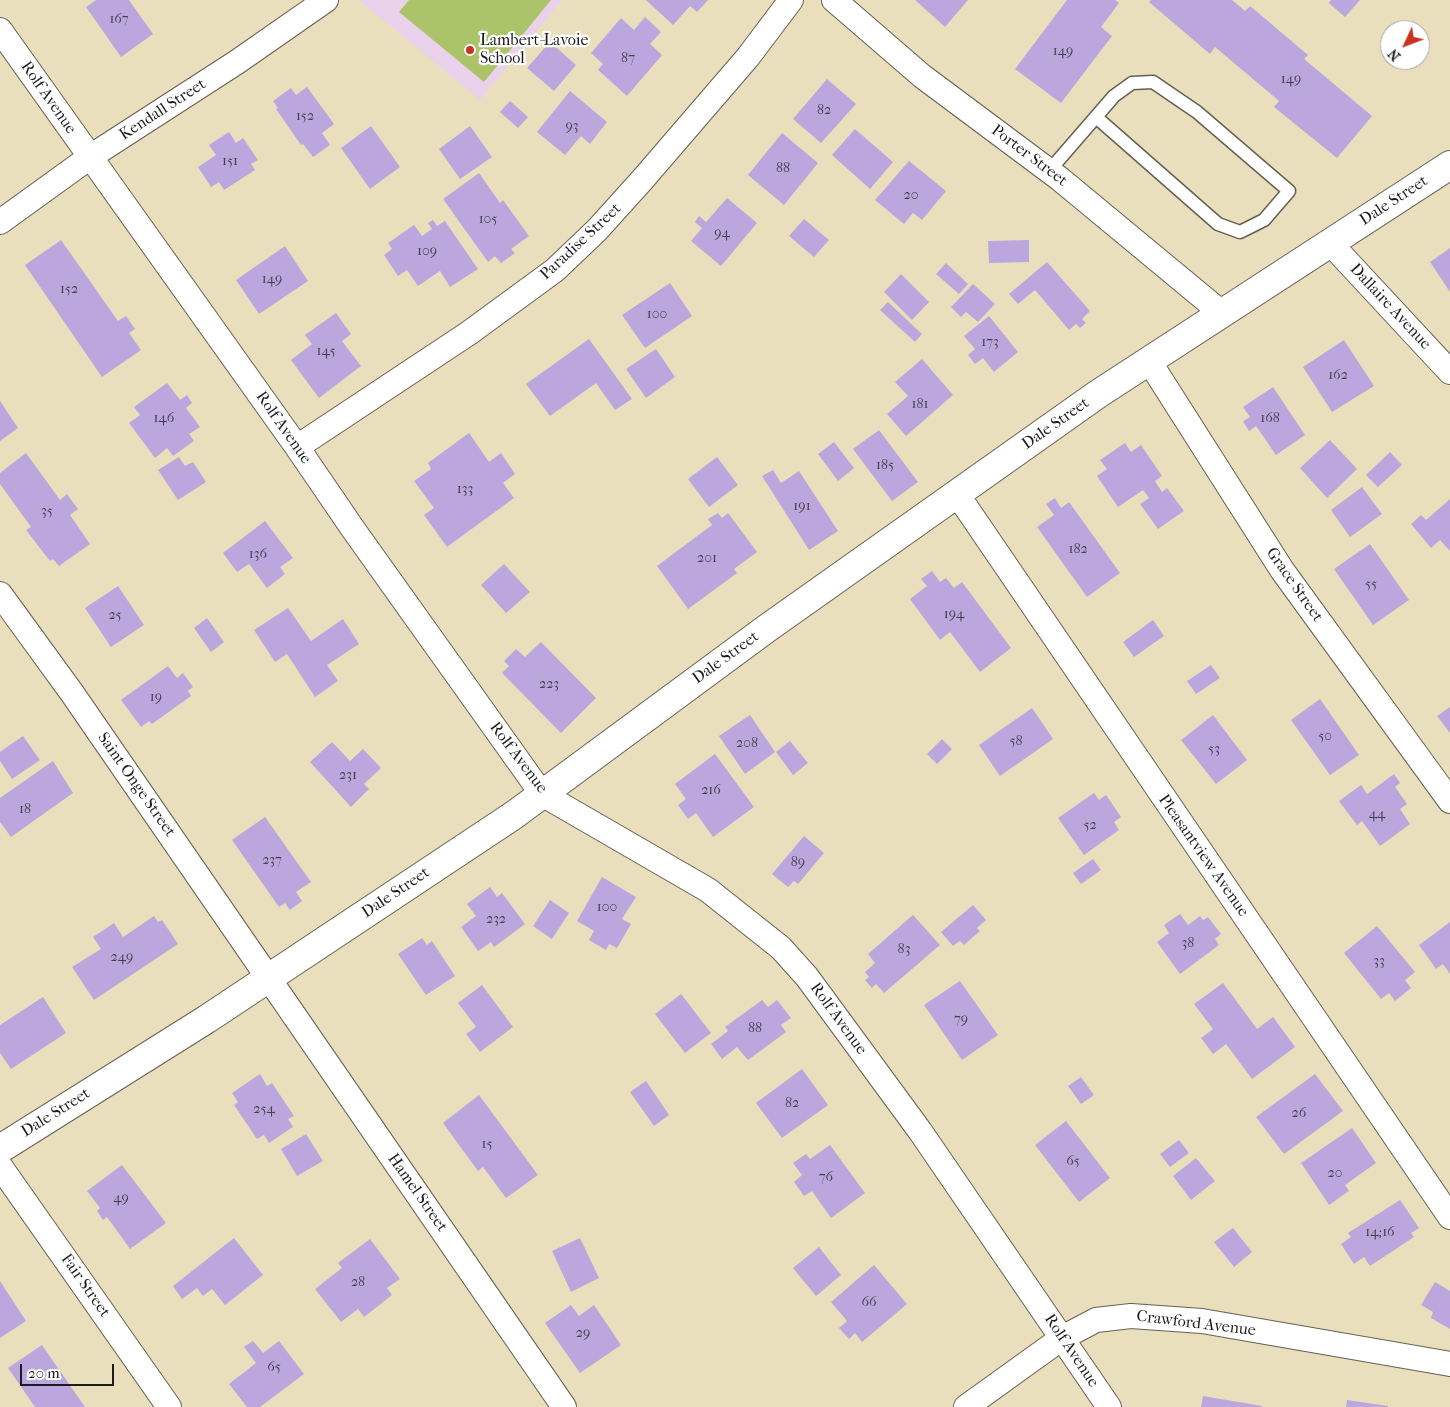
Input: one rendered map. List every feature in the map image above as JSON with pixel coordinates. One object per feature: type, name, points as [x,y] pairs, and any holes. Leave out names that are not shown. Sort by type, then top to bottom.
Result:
[{"type":"street","name":"Kendall Street","points":[[0,222],[90,157],[237,62],[326,0]]},
{"type":"street","name":"Paradise Street","points":[[298,447],[469,333],[555,270],[597,230],[644,179],[748,57],[791,0]]},
{"type":"street","name":"Porter Street","points":[[834,0],[922,76],[1049,171],[1223,314]]},
{"type":"street","name":"Rolf Avenue","points":[[0,30],[298,447],[353,529],[542,794],[708,890],[781,948],[807,977],[920,1130],[1109,1407]]},
{"type":"street","name":"Dale Street","points":[[0,1149],[208,1019],[514,815],[766,629],[1098,394],[1450,165]]},
{"type":"street","name":"Dallaire Avenue","points":[[1330,243],[1450,372]]},
{"type":"street","name":"Grace Street","points":[[1149,361],[1282,570],[1450,801]]},
{"type":"street","name":"Pleasantview Avenue","points":[[958,494],[1127,746],[1312,1013],[1450,1217]]},
{"type":"street","name":"Saint Onge Street","points":[[0,594],[72,693],[268,978]]},
{"type":"street","name":"Hamel Street","points":[[268,978],[564,1407]]},
{"type":"street","name":"Fair Street","points":[[0,1166],[169,1407]]},
{"type":"street","name":"Crawford Avenue","points":[[966,1407],[1062,1338],[1096,1320],[1131,1316],[1202,1321],[1450,1364]]},
{"type":"lane","points":[[1049,171],[1114,96],[1132,82],[1153,82],[1197,112],[1289,191],[1264,220],[1240,232],[1218,224],[1096,117]]},
{"type":"shaded area","name":"Lambert-Lavoie School","points":[[359,0],[562,0],[480,100]]},
{"type":"green space","name":"Lambert-Lavoie School","points":[[409,0],[551,0],[484,82],[399,12]]},
{"type":"building","points":[[96,0],[129,0],[153,34],[121,57],[86,7]]},
{"type":"building","points":[[646,0],[708,0],[697,12],[690,6],[673,25]]},
{"type":"building","points":[[915,0],[968,0],[945,27]]},
{"type":"building","points":[[1067,0],[1115,0],[1119,3],[1101,27],[1112,36],[1061,103],[1015,69]]},
{"type":"building","points":[[1151,0],[1232,0],[1245,11],[1250,6],[1308,55],[1304,59],[1372,116],[1337,158],[1274,107],[1279,101],[1215,47],[1210,54],[1149,2]]},
{"type":"building","points":[[1331,0],[1360,0],[1345,17],[1329,3]]},
{"type":"building","points":[[645,17],[661,32],[650,44],[662,55],[627,96],[598,70],[603,64],[591,53],[621,18],[634,30]]},
{"type":"building","points":[[550,42],[576,65],[554,91],[527,68]]},
{"type":"building","points":[[827,79],[856,104],[821,143],[793,119]]},
{"type":"building","points":[[307,87],[334,124],[322,133],[330,145],[313,157],[303,144],[301,145],[276,109],[278,108],[273,101],[291,88],[296,95]]},
{"type":"building","points":[[570,91],[607,122],[590,144],[581,136],[565,155],[537,132]]},
{"type":"building","points":[[510,101],[528,117],[518,128],[500,112]]},
{"type":"building","points":[[371,126],[400,167],[370,189],[341,148]]},
{"type":"building","points":[[470,126],[492,157],[460,179],[439,149]]},
{"type":"building","points":[[855,129],[893,162],[870,189],[832,155]]},
{"type":"building","points":[[229,132],[236,143],[243,138],[258,160],[251,164],[255,170],[224,190],[219,182],[211,187],[198,167],[216,155],[209,145]]},
{"type":"building","points":[[782,133],[818,163],[784,205],[748,175]]},
{"type":"building","points":[[909,161],[946,191],[922,220],[913,213],[904,224],[875,200]]},
{"type":"building","points":[[479,173],[500,203],[503,200],[529,236],[511,249],[515,253],[501,263],[495,256],[488,262],[443,199]]},
{"type":"building","points":[[727,198],[757,223],[721,266],[691,241],[702,228],[695,222],[699,216],[706,222]]},
{"type":"building","points":[[804,219],[829,240],[814,257],[789,236]]},
{"type":"building","points":[[433,220],[437,226],[445,221],[478,269],[450,287],[440,271],[418,286],[407,270],[398,276],[384,255],[392,249],[388,243],[414,225],[422,236],[432,229],[428,223]]},
{"type":"building","points":[[61,240],[118,321],[126,316],[135,329],[129,333],[141,350],[102,377],[25,265]]},
{"type":"building","points":[[1029,240],[1029,262],[989,263],[988,241]]},
{"type":"building","points":[[285,246],[308,281],[259,314],[236,280]]},
{"type":"building","points":[[1450,248],[1450,292],[1430,262]]},
{"type":"building","points":[[1047,262],[1090,311],[1082,319],[1086,323],[1080,328],[1076,324],[1069,330],[1035,290],[1018,304],[1009,294]]},
{"type":"building","points":[[946,263],[968,284],[959,294],[936,274]]},
{"type":"building","points":[[901,274],[929,302],[912,320],[884,292]]},
{"type":"building","points":[[670,283],[692,316],[645,348],[622,315]]},
{"type":"building","points":[[973,284],[995,304],[978,322],[966,312],[961,317],[951,307]]},
{"type":"building","points":[[888,302],[922,334],[915,342],[880,310]]},
{"type":"building","points":[[336,313],[351,334],[342,341],[361,366],[319,398],[291,360],[312,344],[305,335]]},
{"type":"building","points":[[989,316],[1018,352],[994,372],[983,358],[975,364],[968,355],[975,349],[964,336]]},
{"type":"building","points":[[589,339],[632,399],[615,410],[596,383],[550,416],[526,384]]},
{"type":"building","points":[[1344,340],[1374,386],[1332,412],[1303,367]]},
{"type":"building","points":[[656,349],[675,377],[646,398],[626,369]]},
{"type":"building","points":[[922,359],[953,395],[906,436],[887,414],[908,396],[895,382]]},
{"type":"building","points":[[167,383],[180,400],[187,395],[192,403],[186,408],[200,427],[189,434],[194,441],[173,456],[167,448],[155,458],[129,423],[140,415],[134,407]]},
{"type":"building","points":[[1273,387],[1305,435],[1276,455],[1256,426],[1249,431],[1243,421],[1250,417],[1243,407]]},
{"type":"building","points":[[0,401],[18,428],[0,441]]},
{"type":"building","points":[[879,430],[918,482],[892,501],[853,449]]},
{"type":"building","points":[[469,433],[489,462],[501,453],[515,474],[503,483],[514,498],[447,547],[424,515],[434,508],[414,481],[431,469],[428,463]]},
{"type":"building","points":[[1330,440],[1357,469],[1327,498],[1300,468]]},
{"type":"building","points":[[834,442],[854,468],[838,481],[818,454]]},
{"type":"building","points":[[1125,443],[1131,452],[1141,445],[1162,476],[1155,481],[1162,492],[1167,488],[1184,511],[1158,529],[1140,504],[1149,498],[1143,490],[1118,507],[1097,476],[1107,469],[1100,460]]},
{"type":"building","points":[[1390,452],[1402,465],[1378,487],[1366,475]]},
{"type":"building","points":[[26,453],[60,500],[67,494],[78,509],[70,515],[90,544],[59,566],[53,559],[50,561],[26,530],[31,527],[0,484],[0,473]]},
{"type":"building","points":[[179,457],[185,466],[193,462],[206,482],[178,500],[158,470]]},
{"type":"building","points":[[717,457],[738,485],[709,507],[688,479]]},
{"type":"building","points":[[773,470],[781,483],[799,471],[838,531],[809,550],[762,476]]},
{"type":"building","points":[[1362,487],[1382,514],[1350,537],[1331,510]]},
{"type":"building","points":[[1055,498],[1061,508],[1069,502],[1120,573],[1087,597],[1037,527],[1054,515],[1046,504]]},
{"type":"building","points":[[1450,499],[1450,551],[1440,540],[1431,548],[1411,524],[1421,515],[1426,520]]},
{"type":"building","points":[[718,513],[722,518],[728,513],[757,552],[734,569],[737,573],[688,609],[657,566],[712,525],[708,519]]},
{"type":"building","points":[[265,521],[293,558],[280,567],[285,574],[267,588],[249,564],[237,572],[223,553]]},
{"type":"building","points":[[1370,544],[1409,600],[1373,625],[1334,569]]},
{"type":"building","points":[[504,564],[530,592],[506,613],[481,585]]},
{"type":"building","points":[[932,571],[940,582],[946,578],[954,588],[962,582],[1011,648],[980,672],[950,632],[940,640],[910,599],[927,586],[921,579]]},
{"type":"building","points":[[118,586],[144,625],[111,647],[85,608]]},
{"type":"building","points":[[288,608],[311,641],[343,619],[359,644],[327,665],[338,681],[315,697],[287,654],[275,662],[254,630]]},
{"type":"building","points":[[207,618],[224,642],[211,652],[194,628]]},
{"type":"building","points":[[1153,620],[1164,636],[1134,657],[1123,642]]},
{"type":"building","points":[[541,642],[596,698],[561,733],[502,673],[509,666],[504,661],[516,649],[525,657]]},
{"type":"building","points":[[1211,665],[1220,678],[1196,694],[1187,681]]},
{"type":"building","points":[[168,666],[177,678],[183,673],[193,687],[188,691],[191,696],[152,724],[149,721],[141,727],[121,700]]},
{"type":"building","points":[[1320,699],[1359,755],[1330,775],[1291,720]]},
{"type":"building","points":[[1450,707],[1450,733],[1437,716]]},
{"type":"building","points":[[1032,708],[1053,739],[1000,776],[979,745]]},
{"type":"building","points":[[750,715],[775,752],[745,774],[719,736]]},
{"type":"building","points":[[1213,715],[1247,760],[1216,784],[1181,740]]},
{"type":"building","points":[[23,736],[40,760],[12,779],[0,761],[0,752]]},
{"type":"building","points":[[942,739],[952,749],[937,764],[927,754]]},
{"type":"building","points":[[790,741],[808,763],[793,775],[776,752]]},
{"type":"building","points":[[332,742],[350,761],[363,749],[381,768],[364,784],[369,789],[351,807],[310,762]]},
{"type":"building","points":[[715,754],[754,807],[713,837],[696,813],[688,819],[678,805],[686,799],[675,784]]},
{"type":"building","points":[[53,761],[73,793],[11,837],[0,822],[0,798]]},
{"type":"building","points":[[1394,774],[1400,783],[1395,787],[1407,804],[1400,809],[1410,824],[1380,846],[1362,821],[1357,825],[1339,801],[1361,785],[1367,794]]},
{"type":"building","points":[[1094,793],[1099,800],[1106,795],[1121,817],[1114,822],[1119,830],[1084,855],[1058,818]]},
{"type":"building","points":[[265,817],[311,882],[296,892],[302,901],[290,910],[285,903],[279,907],[232,840]]},
{"type":"building","points":[[804,836],[824,853],[798,884],[794,881],[788,887],[772,874]]},
{"type":"building","points":[[1093,859],[1101,870],[1081,884],[1073,873]]},
{"type":"building","points":[[602,877],[636,897],[622,919],[631,924],[617,948],[609,944],[606,950],[589,940],[594,931],[577,921]]},
{"type":"building","points":[[490,887],[497,897],[502,893],[525,924],[494,947],[491,942],[478,951],[461,927],[476,916],[467,904]]},
{"type":"building","points":[[550,900],[569,913],[552,939],[533,926]]},
{"type":"building","points":[[973,905],[986,920],[977,928],[980,931],[964,945],[960,941],[953,946],[941,932]]},
{"type":"building","points":[[1180,914],[1188,925],[1200,916],[1203,920],[1208,917],[1221,934],[1215,939],[1219,945],[1180,974],[1157,942],[1169,933],[1164,925]]},
{"type":"building","points":[[913,915],[940,945],[884,993],[876,984],[872,988],[865,980],[869,977],[865,972],[875,963],[868,954]]},
{"type":"building","points":[[154,916],[158,922],[162,920],[178,944],[94,1000],[72,967],[101,949],[93,937],[114,923],[123,937]]},
{"type":"building","points":[[1450,922],[1450,974],[1443,964],[1436,969],[1419,945]]},
{"type":"building","points":[[1377,926],[1415,972],[1405,980],[1411,988],[1395,1001],[1389,993],[1381,999],[1344,953]]},
{"type":"building","points":[[422,938],[427,945],[432,941],[455,976],[426,995],[398,954]]},
{"type":"building","points":[[960,981],[998,1035],[962,1060],[924,1005]]},
{"type":"building","points":[[1223,983],[1257,1029],[1273,1017],[1295,1047],[1252,1079],[1226,1044],[1213,1054],[1201,1038],[1213,1029],[1194,1004]]},
{"type":"building","points":[[482,985],[513,1027],[480,1052],[466,1034],[476,1027],[458,1003]]},
{"type":"building","points":[[681,994],[711,1033],[685,1053],[655,1014]]},
{"type":"building","points":[[43,997],[66,1033],[11,1069],[0,1053],[0,1025]]},
{"type":"building","points":[[762,1000],[768,1007],[777,1000],[791,1018],[781,1025],[786,1032],[748,1060],[737,1047],[722,1059],[711,1044],[728,1031],[725,1027]]},
{"type":"building","points":[[802,1069],[828,1105],[782,1138],[756,1103]]},
{"type":"building","points":[[260,1074],[267,1086],[272,1083],[294,1116],[288,1119],[293,1127],[269,1143],[264,1135],[257,1139],[234,1105],[238,1102],[232,1093]]},
{"type":"building","points":[[1315,1074],[1343,1111],[1284,1154],[1256,1117]]},
{"type":"building","points":[[1081,1077],[1094,1095],[1081,1104],[1068,1086]]},
{"type":"building","points":[[646,1081],[669,1115],[654,1126],[630,1092]]},
{"type":"building","points":[[479,1095],[538,1175],[506,1198],[483,1167],[478,1171],[443,1123]]},
{"type":"building","points":[[1066,1121],[1110,1178],[1079,1202],[1035,1145]]},
{"type":"building","points":[[1352,1128],[1376,1163],[1345,1185],[1349,1191],[1329,1205],[1301,1163]]},
{"type":"building","points":[[306,1134],[323,1161],[297,1176],[281,1149]]},
{"type":"building","points":[[1179,1140],[1189,1153],[1170,1167],[1160,1154]]},
{"type":"building","points":[[830,1145],[865,1193],[831,1218],[812,1191],[804,1196],[794,1182],[802,1175],[793,1163],[806,1154],[810,1159]]},
{"type":"building","points":[[1196,1158],[1215,1181],[1191,1200],[1173,1176]]},
{"type":"building","points":[[122,1165],[166,1223],[130,1249],[107,1217],[103,1220],[97,1211],[100,1208],[87,1191]]},
{"type":"building","points":[[1400,1200],[1419,1228],[1411,1233],[1414,1237],[1370,1266],[1364,1257],[1354,1264],[1341,1244],[1351,1237],[1348,1233]]},
{"type":"building","points":[[1233,1228],[1252,1252],[1234,1267],[1214,1242]]},
{"type":"building","points":[[234,1238],[263,1275],[225,1305],[212,1289],[203,1296],[197,1288],[182,1299],[173,1286]]},
{"type":"building","points":[[580,1238],[599,1278],[571,1292],[552,1251]]},
{"type":"building","points":[[370,1239],[400,1279],[387,1288],[392,1295],[364,1317],[358,1309],[341,1322],[315,1289],[342,1268],[338,1263]]},
{"type":"building","points":[[819,1247],[841,1275],[816,1296],[793,1268]]},
{"type":"building","points":[[874,1265],[907,1304],[862,1342],[855,1333],[849,1339],[839,1328],[847,1321],[831,1302]]},
{"type":"building","points":[[0,1281],[26,1321],[0,1338]]},
{"type":"building","points":[[1435,1282],[1450,1291],[1450,1329],[1431,1318],[1433,1312],[1421,1305]]},
{"type":"building","points":[[571,1305],[579,1316],[594,1305],[621,1345],[580,1373],[545,1323]]},
{"type":"building","points":[[253,1341],[263,1353],[279,1341],[304,1374],[260,1407],[247,1407],[229,1384],[256,1363],[244,1347]]},
{"type":"building","points":[[42,1345],[85,1407],[35,1407],[8,1368]]},
{"type":"building","points":[[1203,1396],[1262,1406],[1262,1407],[1201,1407]]},
{"type":"building","points":[[1347,1400],[1388,1406],[1388,1407],[1346,1407]]},
{"type":"place","name":"Lambert-Lavoie School","points":[[470,50]]}]
